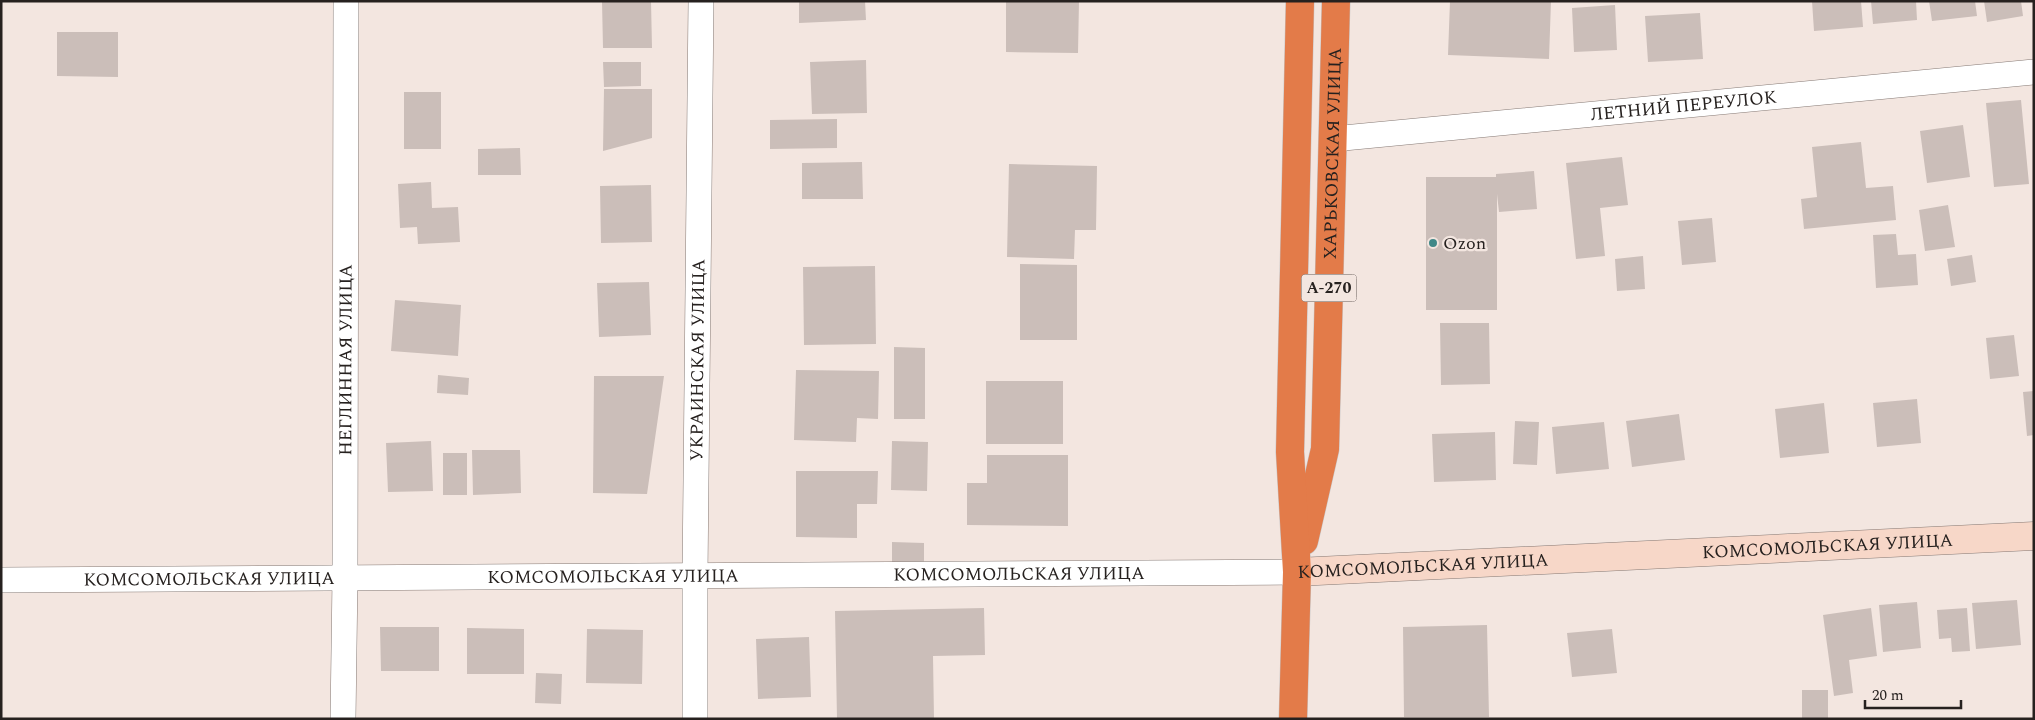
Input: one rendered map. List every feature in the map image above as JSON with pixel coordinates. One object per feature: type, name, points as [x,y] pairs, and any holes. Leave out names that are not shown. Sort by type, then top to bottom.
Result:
[{"type":"highway","name":"ХАРЬКОВСКАЯ УЛИЦА","points":[[1293,719],[1297,572],[1290,452],[1300,1]]},
{"type":"highway","name":"ХАРЬКОВСКАЯ УЛИЦА","points":[[1297,572],[1325,449],[1336,1]]},
{"type":"main road","name":"КОМСОМОЛЬСКАЯ УЛИЦА","points":[[1297,572],[2034,536]]},
{"type":"street","name":"НЕГЛИННАЯ УЛИЦА","points":[[343,719],[346,1]]},
{"type":"street","name":"УКРАИНСКАЯ УЛИЦА","points":[[696,719],[695,576],[701,1]]},
{"type":"street","name":"ЛЕТНИЙ ПЕРЕУЛОК","points":[[1333,139],[2034,72]]},
{"type":"street","name":"КОМСОМОЛЬСКАЯ УЛИЦА","points":[[1,580],[1297,572]]},
{"type":"building","points":[[602,1],[651,1],[652,48],[603,48]]},
{"type":"building","points":[[799,1],[865,1],[866,20],[799,23]]},
{"type":"building","points":[[1006,1],[1079,1],[1078,53],[1006,52]]},
{"type":"building","points":[[1450,1],[1551,1],[1549,59],[1448,55]]},
{"type":"building","points":[[1812,1],[1861,1],[1863,27],[1814,31]]},
{"type":"building","points":[[1871,1],[1916,1],[1917,20],[1873,24]]},
{"type":"building","points":[[1929,1],[1975,1],[1977,16],[1932,21]]},
{"type":"building","points":[[1984,1],[2021,1],[2023,16],[1987,22]]},
{"type":"building","points":[[1615,5],[1617,50],[1574,52],[1572,8]]},
{"type":"building","points":[[1700,13],[1703,59],[1648,62],[1645,16]]},
{"type":"building","points":[[57,32],[118,32],[118,77],[57,76]]},
{"type":"building","points":[[866,60],[867,113],[812,114],[810,62]]},
{"type":"building","points":[[603,62],[641,62],[641,86],[604,87]]},
{"type":"building","points":[[604,89],[652,89],[652,138],[603,151]]},
{"type":"building","points":[[404,92],[441,92],[441,149],[404,149]]},
{"type":"building","points":[[2021,100],[2029,184],[1994,187],[1986,103]]},
{"type":"building","points":[[837,119],[837,148],[770,149],[770,120]]},
{"type":"building","points":[[1963,125],[1970,177],[1927,183],[1920,131]]},
{"type":"building","points":[[1861,142],[1866,188],[1893,186],[1896,220],[1804,229],[1801,199],[1817,197],[1812,147]]},
{"type":"building","points":[[520,148],[521,175],[478,175],[478,149]]},
{"type":"building","points":[[1622,157],[1628,205],[1600,208],[1605,256],[1576,259],[1566,163]]},
{"type":"building","points":[[862,162],[863,199],[802,199],[802,163]]},
{"type":"building","points":[[1009,164],[1097,166],[1096,230],[1075,230],[1074,259],[1007,257]]},
{"type":"building","points":[[1534,171],[1537,209],[1499,212],[1497,194],[1497,310],[1426,310],[1426,177],[1496,177],[1496,174]]},
{"type":"building","points":[[431,182],[432,208],[458,207],[460,242],[418,244],[417,227],[400,228],[398,184]]},
{"type":"building","points":[[651,185],[652,242],[601,243],[600,186]]},
{"type":"building","points":[[1948,205],[1955,247],[1925,251],[1919,210]]},
{"type":"building","points":[[1712,218],[1716,262],[1682,265],[1678,221]]},
{"type":"building","points":[[1896,234],[1898,255],[1916,254],[1918,285],[1876,288],[1873,235]]},
{"type":"building","points":[[1972,255],[1976,282],[1951,286],[1947,259]]},
{"type":"building","points":[[1643,256],[1645,289],[1617,291],[1615,259]]},
{"type":"building","points":[[1020,264],[1077,265],[1077,340],[1020,340]]},
{"type":"building","points":[[875,266],[876,344],[804,345],[803,267]]},
{"type":"building","points":[[649,282],[651,335],[599,337],[597,283]]},
{"type":"building","points":[[395,300],[461,305],[458,356],[391,351]]},
{"type":"building","points":[[1440,323],[1489,323],[1490,384],[1441,385]]},
{"type":"building","points":[[2014,335],[2019,376],[1990,379],[1986,338]]},
{"type":"building","points":[[894,347],[925,348],[925,419],[894,419]]},
{"type":"building","points":[[796,370],[879,371],[878,419],[857,418],[856,442],[794,440]]},
{"type":"building","points":[[438,375],[469,378],[468,395],[437,393]]},
{"type":"building","points":[[594,376],[664,376],[647,494],[593,493]]},
{"type":"building","points":[[986,381],[1063,381],[1063,444],[986,444]]},
{"type":"building","points":[[2034,391],[2034,435],[2027,436],[2023,392]]},
{"type":"building","points":[[1917,399],[1921,443],[1877,447],[1873,403]]},
{"type":"building","points":[[1824,403],[1829,453],[1780,458],[1775,409]]},
{"type":"building","points":[[1679,414],[1685,460],[1632,467],[1626,421]]},
{"type":"building","points":[[1515,421],[1539,422],[1537,465],[1513,464]]},
{"type":"building","points":[[1604,422],[1609,469],[1556,474],[1552,427]]},
{"type":"building","points":[[1495,432],[1496,480],[1434,482],[1432,434]]},
{"type":"building","points":[[431,441],[433,491],[388,492],[386,443]]},
{"type":"building","points":[[892,441],[928,442],[927,491],[891,490]]},
{"type":"building","points":[[472,450],[520,450],[521,493],[473,495]]},
{"type":"building","points":[[443,453],[467,453],[467,495],[443,495]]},
{"type":"building","points":[[987,455],[1068,455],[1068,526],[967,525],[967,483],[987,483]]},
{"type":"building","points":[[796,471],[878,471],[877,504],[857,504],[857,538],[796,537]]},
{"type":"building","points":[[892,542],[924,543],[924,579],[892,578]]},
{"type":"building","points":[[2017,600],[2021,645],[1976,649],[1972,603]]},
{"type":"building","points":[[1917,602],[1921,648],[1883,652],[1879,605]]},
{"type":"building","points":[[984,608],[985,655],[933,656],[934,719],[837,719],[835,611]]},
{"type":"building","points":[[1871,608],[1877,656],[1849,660],[1853,693],[1834,696],[1823,615]]},
{"type":"building","points":[[1967,608],[1970,651],[1952,652],[1951,638],[1939,639],[1937,610]]},
{"type":"building","points":[[1487,625],[1489,717],[1404,717],[1403,627]]},
{"type":"building","points":[[380,627],[439,627],[439,671],[381,671]]},
{"type":"building","points":[[467,628],[524,629],[524,674],[467,674]]},
{"type":"building","points":[[587,629],[643,630],[642,684],[586,683]]},
{"type":"building","points":[[1612,629],[1617,673],[1572,677],[1567,633]]},
{"type":"building","points":[[809,637],[811,697],[758,699],[756,639]]},
{"type":"building","points":[[536,673],[562,674],[561,704],[535,703]]},
{"type":"building","points":[[1802,690],[1828,690],[1828,719],[1802,719]]},
{"type":"place","name":"Ozon","points":[[1433,243]]}]
